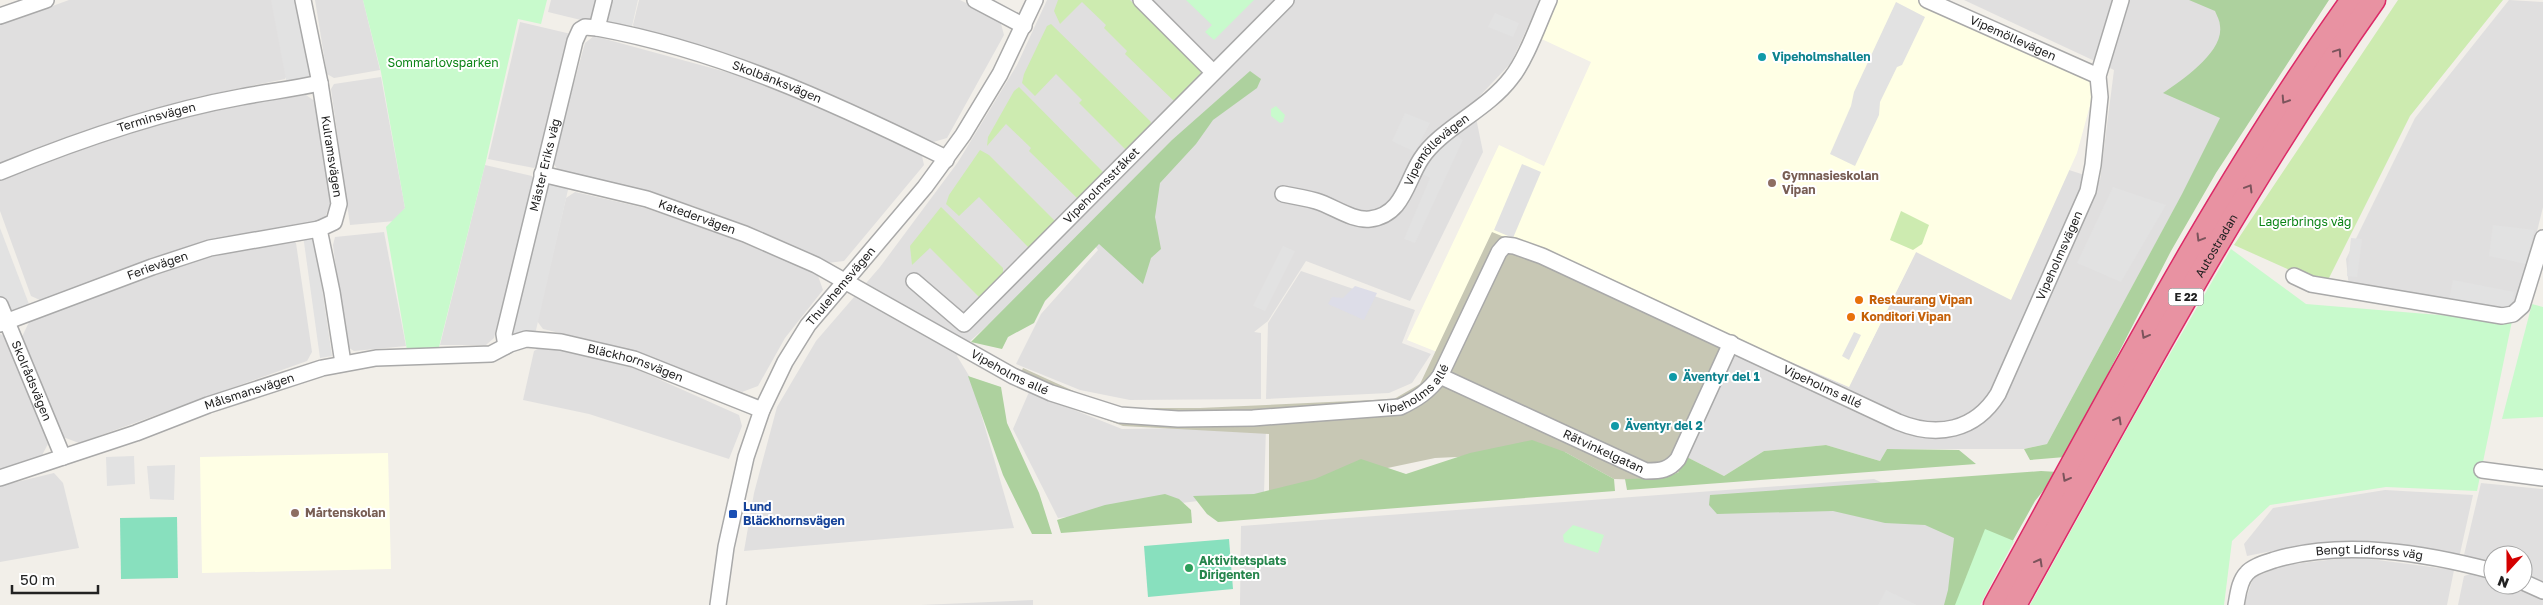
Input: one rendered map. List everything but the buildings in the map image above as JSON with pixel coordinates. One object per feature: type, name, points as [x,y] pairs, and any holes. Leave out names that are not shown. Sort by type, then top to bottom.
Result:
[{"type":"highway","name":"Autostradan","points":[[2015,605],[2208,258],[2300,107],[2374,0]]},
{"type":"highway","name":"Autostradan","points":[[1996,605],[2194,249],[2252,151],[2348,5]]},
{"type":"street","points":[[0,16],[46,0]]},
{"type":"street","name":"Kulramsvägen","points":[[303,0],[320,84],[339,209],[334,222],[319,229]]},
{"type":"street","points":[[597,28],[604,0]]},
{"type":"street","points":[[974,0],[1024,26]]},
{"type":"street","name":"Thulehemsvägen","points":[[718,603],[726,547],[746,457],[762,410],[785,362],[808,326],[946,160],[978,112],[1024,26],[1035,0]]},
{"type":"street","points":[[1141,0],[1214,72]]},
{"type":"street","name":"Vipeholmsstråket","points":[[914,281],[964,324],[1286,0]]},
{"type":"street","name":"Vipemöllevägen","points":[[1283,194],[1318,202],[1368,219],[1384,215],[1392,210],[1402,198],[1421,159],[1433,144],[1493,99],[1512,77],[1549,0]]},
{"type":"street","name":"Vipemöllevägen","points":[[1927,0],[2098,76]]},
{"type":"street","name":"Vipeholmsvägen","points":[[1898,422],[1935,430],[1961,427],[1983,413],[1998,394],[2088,191],[2093,166],[2098,116],[2098,76],[2121,0]]},
{"type":"street","name":"Mäster Eriks väg","points":[[506,346],[504,334],[578,34],[585,27],[597,28]]},
{"type":"street","name":"Skolbänksvägen","points":[[597,28],[623,33],[709,57],[798,88],[870,120],[940,155],[946,160]]},
{"type":"street","name":"Terminsvägen","points":[[0,172],[73,143],[147,120],[240,97],[320,84]]},
{"type":"street","name":"Katedervägen","points":[[542,174],[648,199],[697,216],[794,254],[845,282]]},
{"type":"street","points":[[319,229],[343,363]]},
{"type":"street","name":"Ferievägen","points":[[3,323],[197,252],[228,243],[319,229]]},
{"type":"street","points":[[2294,276],[2311,284],[2508,315],[2513,314],[2522,306],[2543,238]]},
{"type":"street","name":"Vipeholms allé","points":[[845,282],[1013,376],[1051,393],[1120,415],[1178,419],[1254,418],[1400,406],[1420,397],[1440,376],[1499,252],[1505,245],[1514,246],[1542,256],[1732,343],[1898,422]]},
{"type":"street","name":"Skolrådsvägen","points":[[0,305],[3,323],[63,457]]},
{"type":"street","name":"Bläckhornsvägen","points":[[506,346],[526,339],[534,339],[596,349],[657,367],[762,410]]},
{"type":"street","name":"Rätvinkelgatan","points":[[1440,376],[1646,471],[1658,471],[1672,466],[1678,458],[1732,343]]},
{"type":"street","name":"Målsmansvägen","points":[[0,478],[136,433],[208,405],[289,378],[343,363],[408,356],[491,354],[506,346]]},
{"type":"street","points":[[2482,470],[2543,478]]},
{"type":"street","name":"Bengt Lidforss väg","points":[[2236,605],[2239,589],[2247,572],[2264,563],[2284,557],[2338,550],[2384,552],[2460,562],[2483,568]]},
{"type":"shaded area","points":[[69,0],[273,0],[288,72],[285,79],[197,97],[91,130],[0,163],[0,25]]},
{"type":"shaded area","points":[[271,0],[303,0],[320,83],[288,90]]},
{"type":"shaded area","points":[[315,0],[363,0],[380,70],[334,78],[327,74]]},
{"type":"shaded area","points":[[551,0],[601,0],[598,15],[589,22],[548,12]]},
{"type":"shaded area","points":[[604,0],[638,0],[630,35],[597,28]]},
{"type":"shaded area","points":[[639,0],[960,0],[1000,20],[1004,35],[947,138],[930,143],[786,76],[639,33],[633,25]]},
{"type":"shaded area","points":[[1047,0],[1540,0],[1511,63],[1473,103],[1483,152],[1410,301],[1306,261],[1268,321],[1254,332],[1261,333],[1261,399],[1130,400],[1080,390],[1016,364],[1041,314],[1098,250],[1088,236],[969,342],[957,356],[971,379],[1014,528],[744,551],[754,493],[777,407],[816,341],[880,267],[958,162],[1017,65]]},
{"type":"shaded area","name":"Gymnasieskolan Vipan","points":[[1549,0],[1927,0],[2098,76],[2077,153],[2011,300],[1916,252],[1849,387],[1492,233],[1437,352],[1407,340],[1499,145],[1544,166],[1591,62],[1533,35]]},
{"type":"shaded area","points":[[1964,0],[2284,0],[2180,202],[2178,202],[2047,444],[2024,449],[1887,449],[1880,461],[1826,445],[1764,451],[1724,476],[1679,453],[1730,336],[1849,387],[1916,252],[2069,170],[2100,180],[2114,70]]},
{"type":"shaded area","points":[[2509,0],[2543,2],[2543,207],[2522,293],[2513,310],[2349,288],[2346,259],[2415,118]]},
{"type":"shaded area","points":[[1896,2],[1925,17],[1902,65],[1897,67],[1880,102],[1879,115],[1855,166],[1830,154],[1851,106],[1854,92]]},
{"type":"shaded area","points":[[1495,13],[1519,23],[1513,37],[1488,27]]},
{"type":"shaded area","points":[[520,22],[571,34],[539,166],[534,168],[488,159]]},
{"type":"shaded area","points":[[594,36],[752,79],[867,128],[922,156],[924,165],[844,261],[827,263],[694,206],[559,171],[552,162],[585,43]]},
{"type":"shaded area","points":[[381,77],[405,208],[395,221],[350,225],[331,89],[334,84]]},
{"type":"shaded area","points":[[306,95],[316,102],[331,202],[324,220],[204,241],[42,301],[31,296],[0,211],[0,179],[155,118]]},
{"type":"shaded area","points":[[1405,113],[1430,123],[1415,152],[1392,141]]},
{"type":"shaded area","points":[[1454,135],[1463,140],[1415,243],[1404,239],[1430,178],[1422,174],[1429,158]]},
{"type":"shaded area","points":[[1522,164],[1541,172],[1513,238],[1494,230]]},
{"type":"shaded area","points":[[485,165],[532,176],[534,180],[494,338],[486,345],[440,345]]},
{"type":"shaded area","points":[[542,174],[570,181],[534,339],[504,339]]},
{"type":"shaded area","points":[[2113,187],[2166,205],[2121,282],[2077,263]]},
{"type":"shaded area","points":[[575,192],[645,208],[731,238],[817,273],[823,290],[785,338],[758,386],[742,392],[632,350],[543,329],[537,321],[566,198]]},
{"type":"shaded area","points":[[2493,225],[2534,230],[2526,264],[2489,256]]},
{"type":"shaded area","points":[[0,228],[32,312],[6,322],[0,305]]},
{"type":"shaded area","points":[[384,232],[406,346],[354,351],[346,346],[333,245],[335,237]]},
{"type":"shaded area","points":[[1492,232],[1553,257],[1730,336],[1679,453],[1679,472],[1664,478],[1645,480],[1614,479],[1565,452],[1435,458],[1269,493],[1269,434],[1123,426],[1016,386],[1023,368],[1111,408],[1200,408],[1394,399],[1420,384]]},
{"type":"shaded area","points":[[314,233],[332,356],[320,358],[303,235]]},
{"type":"shaded area","points":[[285,237],[296,243],[312,352],[307,361],[79,443],[63,437],[20,341],[30,320],[190,254]]},
{"type":"shaded area","points":[[2351,238],[2362,239],[2357,277],[2347,276]]},
{"type":"shaded area","points":[[1283,246],[1295,251],[1265,311],[1253,306]]},
{"type":"shaded area","points":[[1301,271],[1415,310],[1402,343],[1431,354],[1412,383],[1389,393],[1266,399],[1268,323]]},
{"type":"shaded area","points":[[2453,280],[2514,292],[2511,312],[2449,300]]},
{"type":"shaded area","points":[[1355,286],[1377,293],[1364,320],[1328,304],[1332,297],[1343,298]]},
{"type":"shaded area","points":[[1854,332],[1861,335],[1849,360],[1842,356]]},
{"type":"shaded area","points":[[0,334],[7,337],[48,444],[41,457],[0,470]]},
{"type":"shaded area","points":[[544,345],[636,369],[739,415],[742,426],[729,459],[589,414],[523,400],[534,351]]},
{"type":"shaded area","points":[[1029,392],[1122,429],[1266,427],[1264,493],[1058,518],[1013,429]]},
{"type":"shaded area","name":"Mårtenskolan","points":[[388,453],[391,569],[202,573],[200,457]]},
{"type":"shaded area","points":[[134,456],[135,484],[107,486],[106,457]]},
{"type":"shaded area","points":[[175,465],[174,500],[150,499],[147,466]]},
{"type":"shaded area","points":[[54,473],[63,483],[79,548],[0,562],[0,486]]},
{"type":"shaded area","points":[[1874,479],[1985,529],[1955,605],[1240,605],[1241,526]]},
{"type":"shaded area","points":[[2481,483],[2543,489],[2543,583],[2533,578],[2533,545],[2483,545],[2483,561],[2464,555]]},
{"type":"shaded area","points":[[2385,490],[2473,495],[2459,558],[2366,547],[2272,551],[2247,556],[2244,544],[2273,508]]},
{"type":"shaded area","points":[[2355,557],[2454,570],[2447,605],[2244,605],[2253,578],[2284,565]]},
{"type":"shaded area","points":[[2473,573],[2483,576],[2483,595],[2533,595],[2533,593],[2543,597],[2543,605],[2458,605],[2464,576]]},
{"type":"shaded area","points":[[1886,590],[1917,605],[1878,605]]},
{"type":"shaded area","points":[[1033,600],[1033,605],[921,605]]},
{"type":"green space","name":"Sommarlovsparken","points":[[363,0],[547,0],[541,24],[518,19],[486,161],[437,355],[408,356],[386,227],[405,208],[381,72]]},
{"type":"green space","points":[[1058,0],[1130,0],[1201,70],[1200,77],[1175,102],[1125,54],[1127,51],[1104,28],[1106,25],[1082,2],[1060,24],[1054,11]]},
{"type":"green space","points":[[1186,0],[1254,0],[1214,40],[1205,32],[1212,25]]},
{"type":"green space","points":[[2189,0],[2329,0],[2216,173],[2171,251],[2065,457],[2030,460],[2024,449],[2047,444],[2182,194],[2220,118],[2163,93],[2200,65],[2215,46],[2219,36],[2220,24],[2215,11]]},
{"type":"green space","name":"Lagerbrings väg","points":[[2398,0],[2503,0],[2410,116],[2325,286],[2234,245]]},
{"type":"green space","points":[[1051,24],[1151,122],[1149,128],[1126,150],[1079,103],[1082,100],[1056,74],[1035,96],[1022,83],[1024,74],[1047,26]]},
{"type":"green space","points":[[1250,71],[1261,79],[1257,88],[1213,120],[1196,144],[1160,183],[1155,217],[1161,249],[1151,258],[1143,284],[1099,244],[1045,301],[1034,323],[1008,337],[1002,349],[971,342],[1172,140]]},
{"type":"green space","points":[[1019,87],[1104,173],[1078,199],[1029,151],[1031,148],[1006,124],[987,146],[988,137],[1014,91]]},
{"type":"green space","points":[[1276,106],[1285,115],[1283,122],[1280,123],[1271,116],[1271,109]]},
{"type":"green space","points":[[980,150],[989,155],[1055,221],[1029,248],[979,197],[959,216],[946,204],[949,195]]},
{"type":"green space","points":[[941,207],[1003,268],[1003,274],[979,297],[930,248],[912,265],[910,246]]},
{"type":"green space","points":[[1901,211],[1929,225],[1922,244],[1913,250],[1890,240]]},
{"type":"green space","points":[[2231,249],[2306,304],[2512,321],[2477,491],[2386,487],[2270,505],[2232,541],[2224,605],[2030,605],[2142,402]]},
{"type":"green space","points":[[2532,304],[2543,307],[2543,417],[2502,419]]},
{"type":"green space","points":[[968,376],[1001,387],[1007,423],[1039,493],[1052,534],[1032,534],[1003,475]]},
{"type":"green space","points":[[1532,440],[1565,452],[1614,479],[1615,491],[1218,522],[1207,514],[1193,496],[1254,494],[1315,479],[1361,459],[1406,474],[1470,453]]},
{"type":"green space","points":[[1826,445],[1880,461],[1887,449],[1959,450],[1976,464],[1627,490],[1625,479],[1664,478],[1679,472],[1679,453],[1724,476],[1764,451]]},
{"type":"green space","points":[[2041,471],[2058,472],[2035,501],[1977,605],[1944,605],[1948,590],[1954,538],[1925,525],[1885,523],[1833,511],[1717,514],[1709,505],[1710,495]]},
{"type":"green space","points":[[1165,494],[1179,499],[1191,510],[1192,523],[1061,533],[1057,520],[1105,505]]},
{"type":"green space","points":[[177,517],[178,578],[121,579],[120,518]]},
{"type":"green space","points":[[1573,525],[1604,535],[1598,553],[1564,542],[1563,535]]},
{"type":"green space","points":[[1985,529],[2014,541],[1980,605],[1955,605]]},
{"type":"green space","name":"Aktivitetsplats Dirigenten","points":[[1229,539],[1233,589],[1148,597],[1144,546]]},
{"type":"place","name":"Vipeholmshallen","points":[[1762,57]]},
{"type":"place","name":"Gymnasieskolan Vipan","points":[[1772,183]]},
{"type":"place","name":"Restaurang Vipan","points":[[1859,300]]},
{"type":"place","name":"Konditori Vipan","points":[[1851,317]]},
{"type":"place","name":"Äventyr del 1","points":[[1673,377]]},
{"type":"place","name":"Äventyr del 2","points":[[1615,426]]},
{"type":"place","name":"Mårtenskolan","points":[[295,513]]},
{"type":"place","name":"Lund Bläckhornsvägen","points":[[733,514]]},
{"type":"place","name":"Aktivitetsplats Dirigenten","points":[[1189,568]]}]
